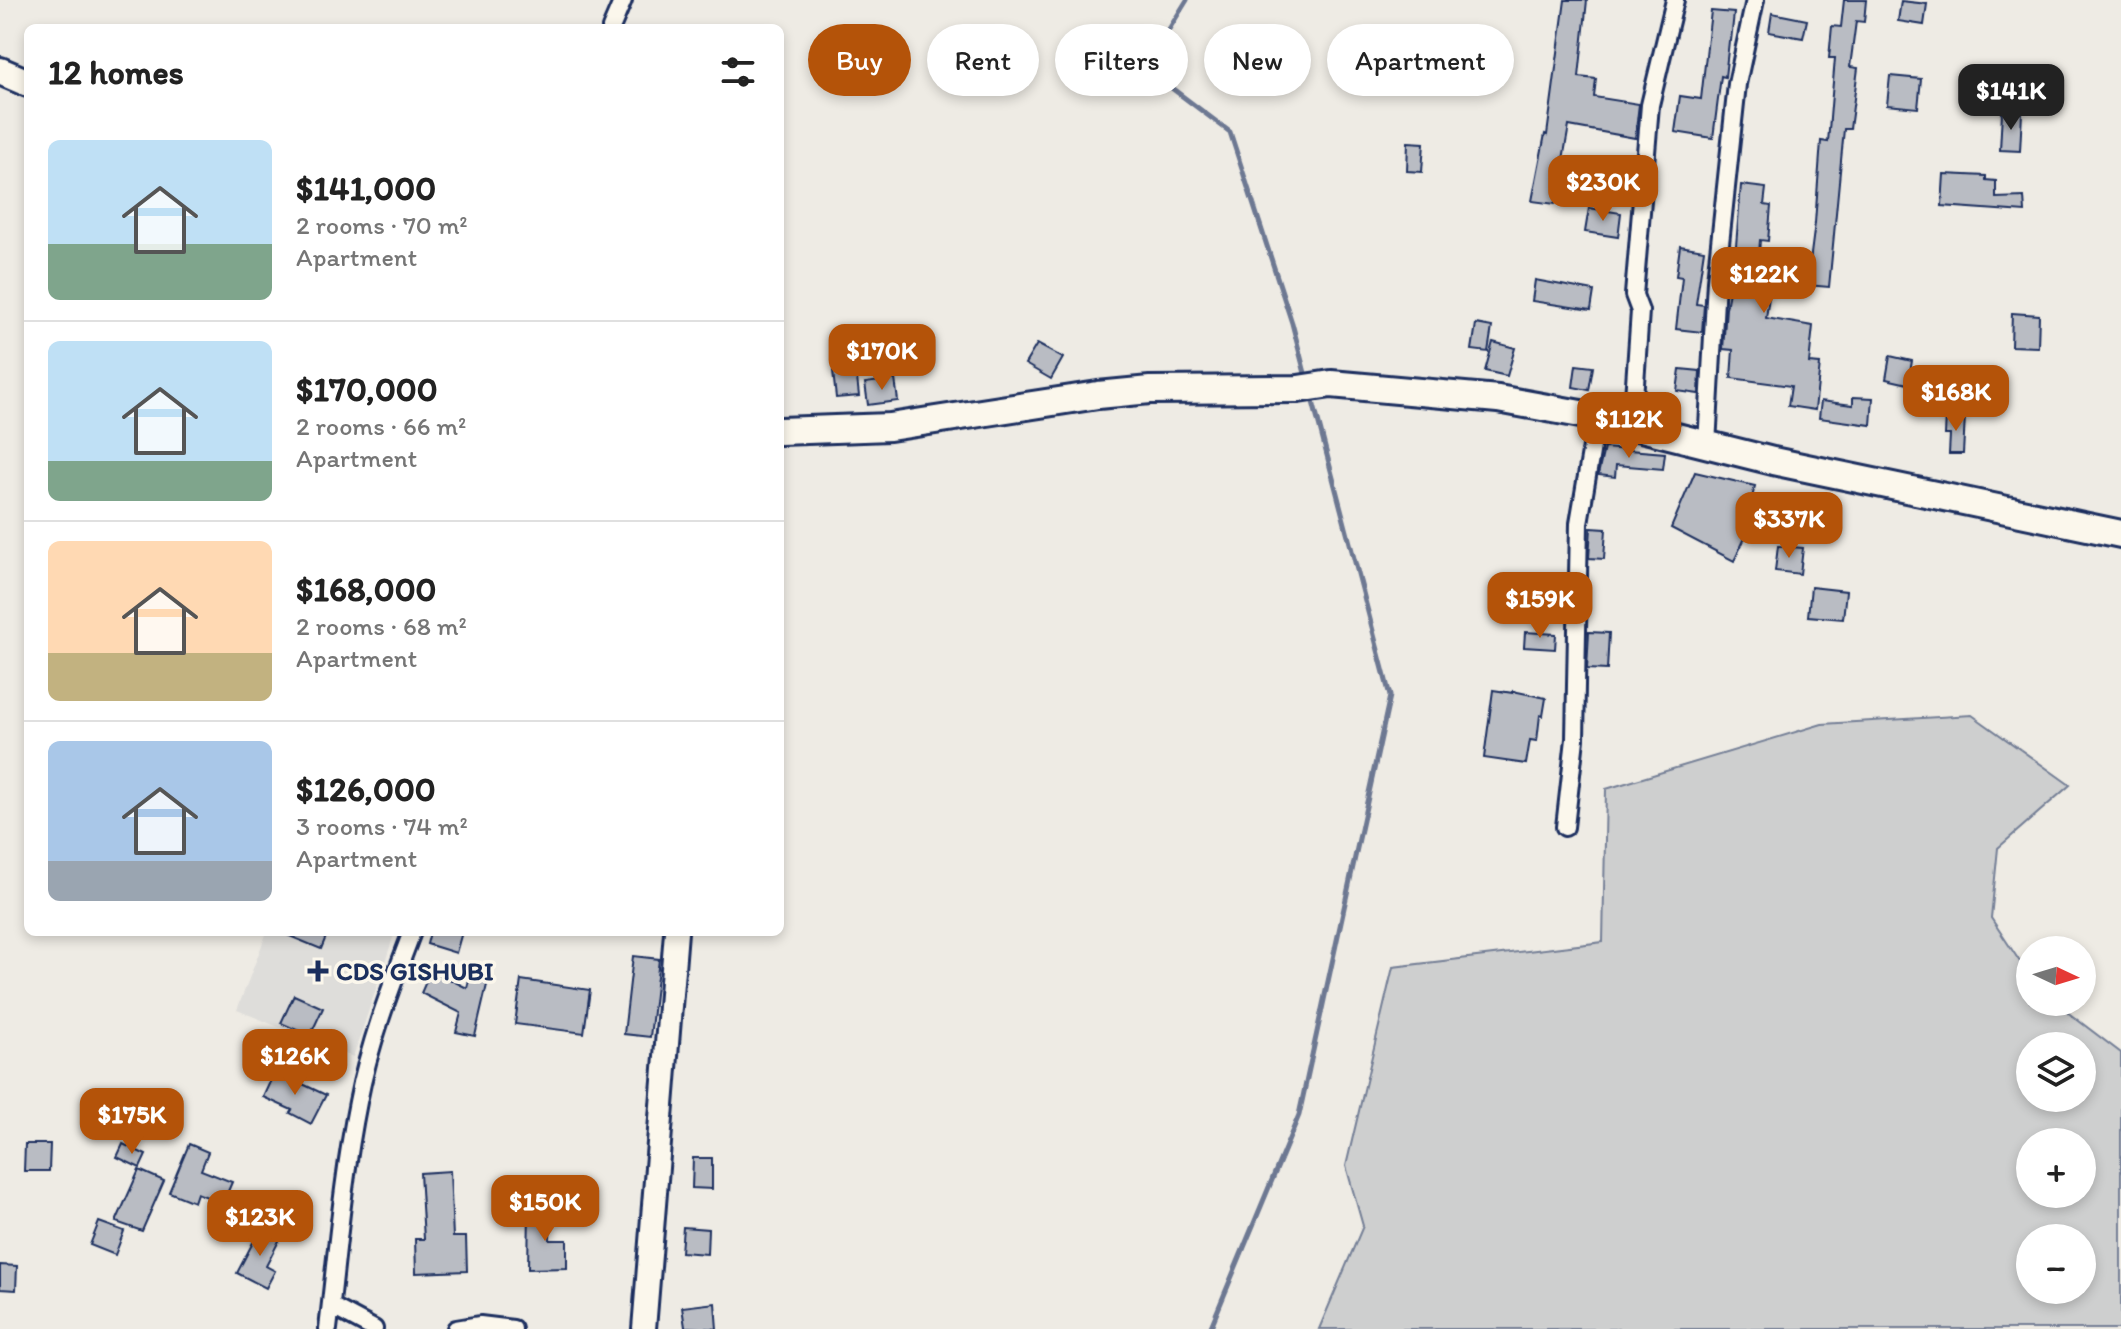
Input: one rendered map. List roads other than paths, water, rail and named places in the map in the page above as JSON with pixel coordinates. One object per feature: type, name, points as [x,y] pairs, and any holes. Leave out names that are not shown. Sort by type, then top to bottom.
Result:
[{"type":"main road","points":[[0,71],[24,81]]},
{"type":"main road","points":[[784,431],[890,427],[1150,390],[1298,389],[1331,384],[1498,399],[1597,417],[1987,508],[2121,534]]},
{"type":"main road","points":[[644,1329],[676,936]]},
{"type":"street","points":[[613,24],[623,0]]},
{"type":"street","points":[[1632,427],[1640,311],[1634,295],[1650,105],[1675,0]]},
{"type":"street","points":[[1707,445],[1716,281],[1737,84],[1755,0]]},
{"type":"street","points":[[1565,827],[1575,739],[1579,523],[1597,417]]},
{"type":"street","points":[[328,1329],[342,1200],[358,1100],[386,999],[410,936]]},
{"type":"street","points":[[331,1306],[374,1329]]},
{"type":"street","points":[[456,1329],[480,1325],[513,1329]]},
{"type":"waterway","points":[[1187,0],[1145,68],[1230,132],[1292,323],[1307,381]]},
{"type":"waterway","points":[[1210,1329],[1299,1115],[1390,696],[1311,394]]},
{"type":"place","name":"CDS GISHUBI","points":[[318,971]]}]
